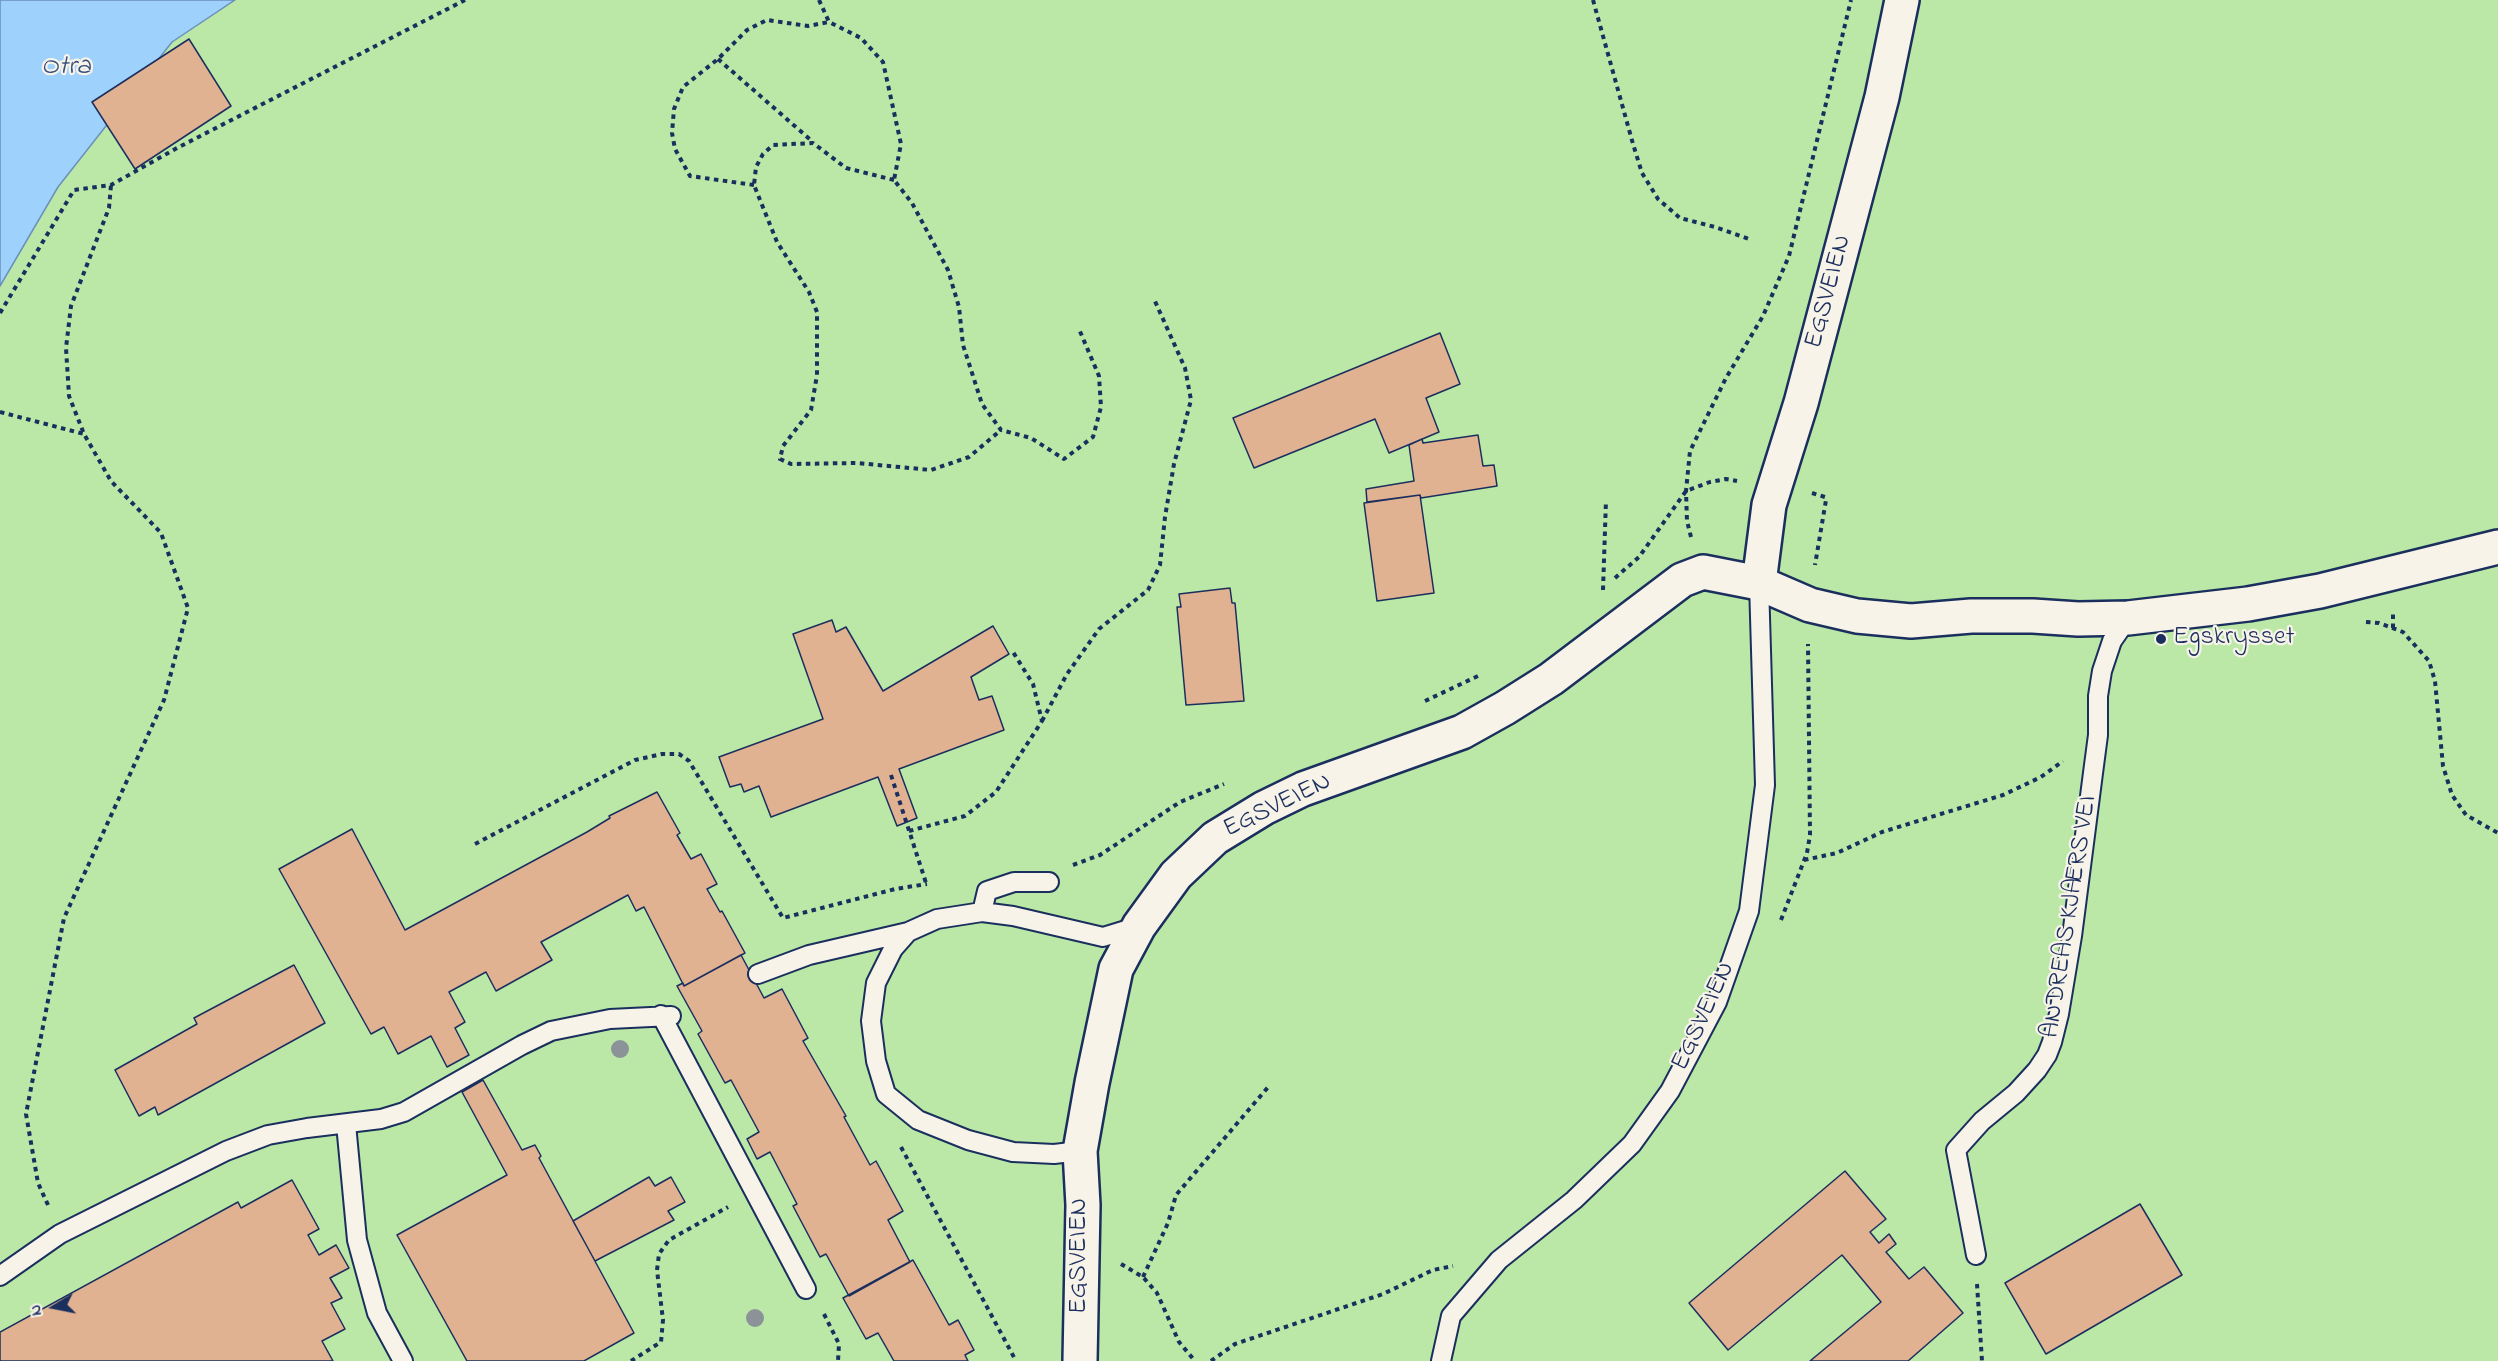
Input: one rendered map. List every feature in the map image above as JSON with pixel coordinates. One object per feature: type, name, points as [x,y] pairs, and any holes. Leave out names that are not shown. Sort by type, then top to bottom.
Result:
[{"type":"street","name":"EGSVEIEN","points":[[1759,583],[1769,506],[1801,403],[1879,108],[1902,0]]},
{"type":"street","points":[[1703,572],[1759,583],[1810,605],[1857,616],[1911,621],[1971,616],[2128,618],[2248,604],[2320,591],[2498,547]]},
{"type":"street","name":"EGSVEIEN","points":[[1080,1361],[1083,1205],[1080,1151],[1116,969],[1139,926],[1176,875],[1215,838],[1264,808],[1303,789],[1462,732],[1505,708],[1551,680],[1682,580],[1703,572]]},
{"type":"lane","name":"EGSVEIEN","points":[[1441,1361],[1451,1317],[1499,1260],[1574,1200],[1632,1144],[1670,1091],[1717,1002],[1749,911],[1765,785],[1759,583]]},
{"type":"lane","name":"ANDREAS KJÆRS VEI","points":[[1976,1255],[1956,1150],[1982,1121],[2016,1093],[2037,1070],[2052,1042],[2072,936],[2097,735],[2098,696],[2102,670],[2112,641],[2128,618]]},
{"type":"lane","points":[[982,912],[987,891],[1014,882],[1049,882]]},
{"type":"lane","points":[[758,974],[809,955],[908,932],[937,919],[982,912],[1013,916],[1103,937],[1139,926]]},
{"type":"lane","points":[[908,932],[893,949],[876,982],[871,1021],[876,1061],[886,1094],[918,1120],[968,1140],[1013,1152],[1054,1154],[1080,1151]]},
{"type":"lane","points":[[0,1276],[60,1234],[226,1150],[268,1135],[381,1119],[404,1112],[551,1031],[610,1019],[666,1016],[754,1192],[806,1289]]},
{"type":"lane","points":[[346,1124],[357,1240],[377,1313],[403,1361]]},
{"type":"path","points":[[0,313],[74,190],[111,185],[177,148],[465,0]]},
{"type":"path","points":[[819,0],[829,22]]},
{"type":"path","points":[[1593,0],[1642,173],[1658,199],[1680,218],[1752,240]]},
{"type":"path","points":[[1703,572],[1695,554],[1687,521],[1686,491],[1690,451],[1726,378],[1763,316],[1789,256],[1851,0]]},
{"type":"path","points":[[754,185],[690,176],[675,149],[672,133],[674,109],[683,87],[718,59],[747,30],[767,20],[808,26],[829,22],[861,38],[883,62],[901,144],[894,180]]},
{"type":"path","points":[[718,59],[813,143],[846,168],[894,180],[912,203],[948,270],[959,307],[963,345],[982,404],[1000,430],[1031,438],[1064,459],[1093,437],[1101,407],[1098,376],[1079,329]]},
{"type":"path","points":[[813,143],[772,145],[763,154],[756,167],[754,185],[777,242],[809,292],[817,312],[817,375],[811,410],[783,446],[780,459],[791,464],[857,463],[931,470],[969,457],[1000,430]]},
{"type":"path","points":[[60,1234],[38,1183],[26,1114],[64,918],[164,699],[188,608],[161,533],[111,481],[84,434],[69,396],[66,348],[71,306],[109,208],[111,185]]},
{"type":"path","points":[[909,831],[965,816],[996,792],[1042,721],[1067,674],[1099,629],[1148,590],[1161,565],[1165,517],[1174,464],[1191,400],[1185,368],[1154,299]]},
{"type":"path","points":[[0,412],[84,434]]},
{"type":"path","points":[[1595,596],[1639,557],[1686,491],[1718,480],[1742,481]]},
{"type":"path","points":[[1809,492],[1826,497],[1814,570]]},
{"type":"path","points":[[1603,590],[1606,500]]},
{"type":"path","points":[[2379,623],[2403,632],[2429,661],[2435,681],[2443,766],[2452,795],[2466,815],[2498,833]]},
{"type":"path","points":[[1778,930],[1804,860],[1810,835],[1808,640]]},
{"type":"path","points":[[1012,652],[1033,684],[1042,721]]},
{"type":"path","points":[[1418,705],[1488,671]]},
{"type":"path","points":[[1804,860],[1837,853],[1882,832],[2003,795],[2041,777],[2097,735]]},
{"type":"path","points":[[475,844],[634,760],[662,754],[679,754],[689,761],[783,918],[895,889],[927,884]]},
{"type":"path","points":[[891,775],[937,919]]},
{"type":"path","points":[[1049,882],[1056,872],[1100,855],[1180,802],[1234,780]]},
{"type":"path","points":[[1143,1277],[1168,1222],[1176,1195],[1269,1086]]},
{"type":"path","points":[[886,1094],[902,1148],[1016,1361]]},
{"type":"path","points":[[631,1361],[661,1342],[663,1320],[657,1270],[659,1254],[669,1240],[754,1192]]},
{"type":"path","points":[[1976,1255],[1982,1361]]},
{"type":"path","points":[[1119,1263],[1143,1277],[1157,1293],[1179,1342],[1195,1361]]},
{"type":"path","points":[[1211,1361],[1235,1344],[1383,1294],[1433,1270],[1454,1266],[1484,1278]]},
{"type":"path","points":[[806,1289],[821,1310],[839,1344],[838,1361]]},
{"type":"green space","points":[[0,0],[2498,0],[2498,1361],[0,1361]]},
{"type":"water","name":"Otra","points":[[0,0],[235,0],[172,42],[58,187],[0,286]]},
{"type":"building","points":[[189,39],[231,106],[135,169],[92,102]]},
{"type":"building","points":[[1440,333],[1460,384],[1426,398],[1439,432],[1389,453],[1375,419],[1254,468],[1233,418]]},
{"type":"building","points":[[1478,435],[1483,466],[1494,465],[1497,486],[1421,498],[1420,495],[1367,502],[1366,489],[1414,481],[1409,445],[1422,439],[1423,443]]},
{"type":"building","points":[[1420,495],[1434,593],[1377,601],[1364,503]]},
{"type":"building","points":[[1230,588],[1232,603],[1235,603],[1244,701],[1186,705],[1177,607],[1181,607],[1179,594]]},
{"type":"building","points":[[832,620],[836,632],[846,627],[883,691],[993,626],[1009,654],[971,677],[979,700],[992,696],[1004,730],[899,769],[917,818],[897,826],[878,777],[771,817],[759,786],[744,792],[741,784],[730,787],[719,757],[823,719],[793,634]]},
{"type":"building","points":[[657,792],[680,833],[677,835],[691,859],[701,854],[717,884],[707,889],[745,953],[684,986],[644,907],[636,911],[628,895],[541,942],[552,960],[496,991],[486,972],[449,992],[465,1022],[455,1028],[469,1055],[447,1067],[431,1036],[398,1054],[384,1027],[371,1034],[279,869],[352,829],[405,930],[587,832],[610,818],[609,816]]},
{"type":"building","points":[[741,955],[764,998],[782,989],[808,1038],[803,1041],[846,1116],[844,1117],[870,1165],[876,1161],[903,1211],[888,1220],[910,1262],[849,1296],[826,1254],[820,1257],[793,1206],[797,1204],[770,1152],[757,1159],[747,1139],[759,1132],[731,1080],[725,1083],[698,1034],[702,1031],[677,986],[683,983],[684,986]]},
{"type":"building","points":[[294,965],[325,1023],[158,1115],[155,1107],[139,1116],[115,1070],[197,1024],[194,1018]]},
{"type":"building","points":[[483,1080],[522,1150],[535,1145],[541,1156],[539,1158],[634,1333],[584,1361],[467,1361],[397,1235],[507,1175],[462,1092]]},
{"type":"building","points":[[1845,1171],[1886,1219],[1870,1232],[1879,1243],[1889,1234],[1896,1244],[1886,1252],[1909,1279],[1924,1267],[1963,1313],[1908,1361],[1810,1361],[1881,1302],[1842,1255],[1728,1350],[1689,1303]]},
{"type":"building","points":[[649,1177],[655,1186],[671,1177],[685,1202],[668,1211],[674,1220],[595,1261],[573,1221]]},
{"type":"building","points":[[292,1180],[319,1229],[308,1235],[319,1255],[336,1245],[349,1268],[330,1278],[342,1298],[331,1303],[345,1329],[322,1341],[333,1361],[0,1361],[0,1332],[238,1202],[241,1208]]},
{"type":"building","points":[[2140,1204],[2182,1275],[2046,1354],[2005,1283]]},
{"type":"building","points":[[913,1260],[949,1325],[958,1320],[974,1350],[965,1355],[968,1361],[894,1361],[878,1333],[866,1339],[843,1298]]},
{"type":"place","name":"Egskrysset","points":[[2161,639]]}]
